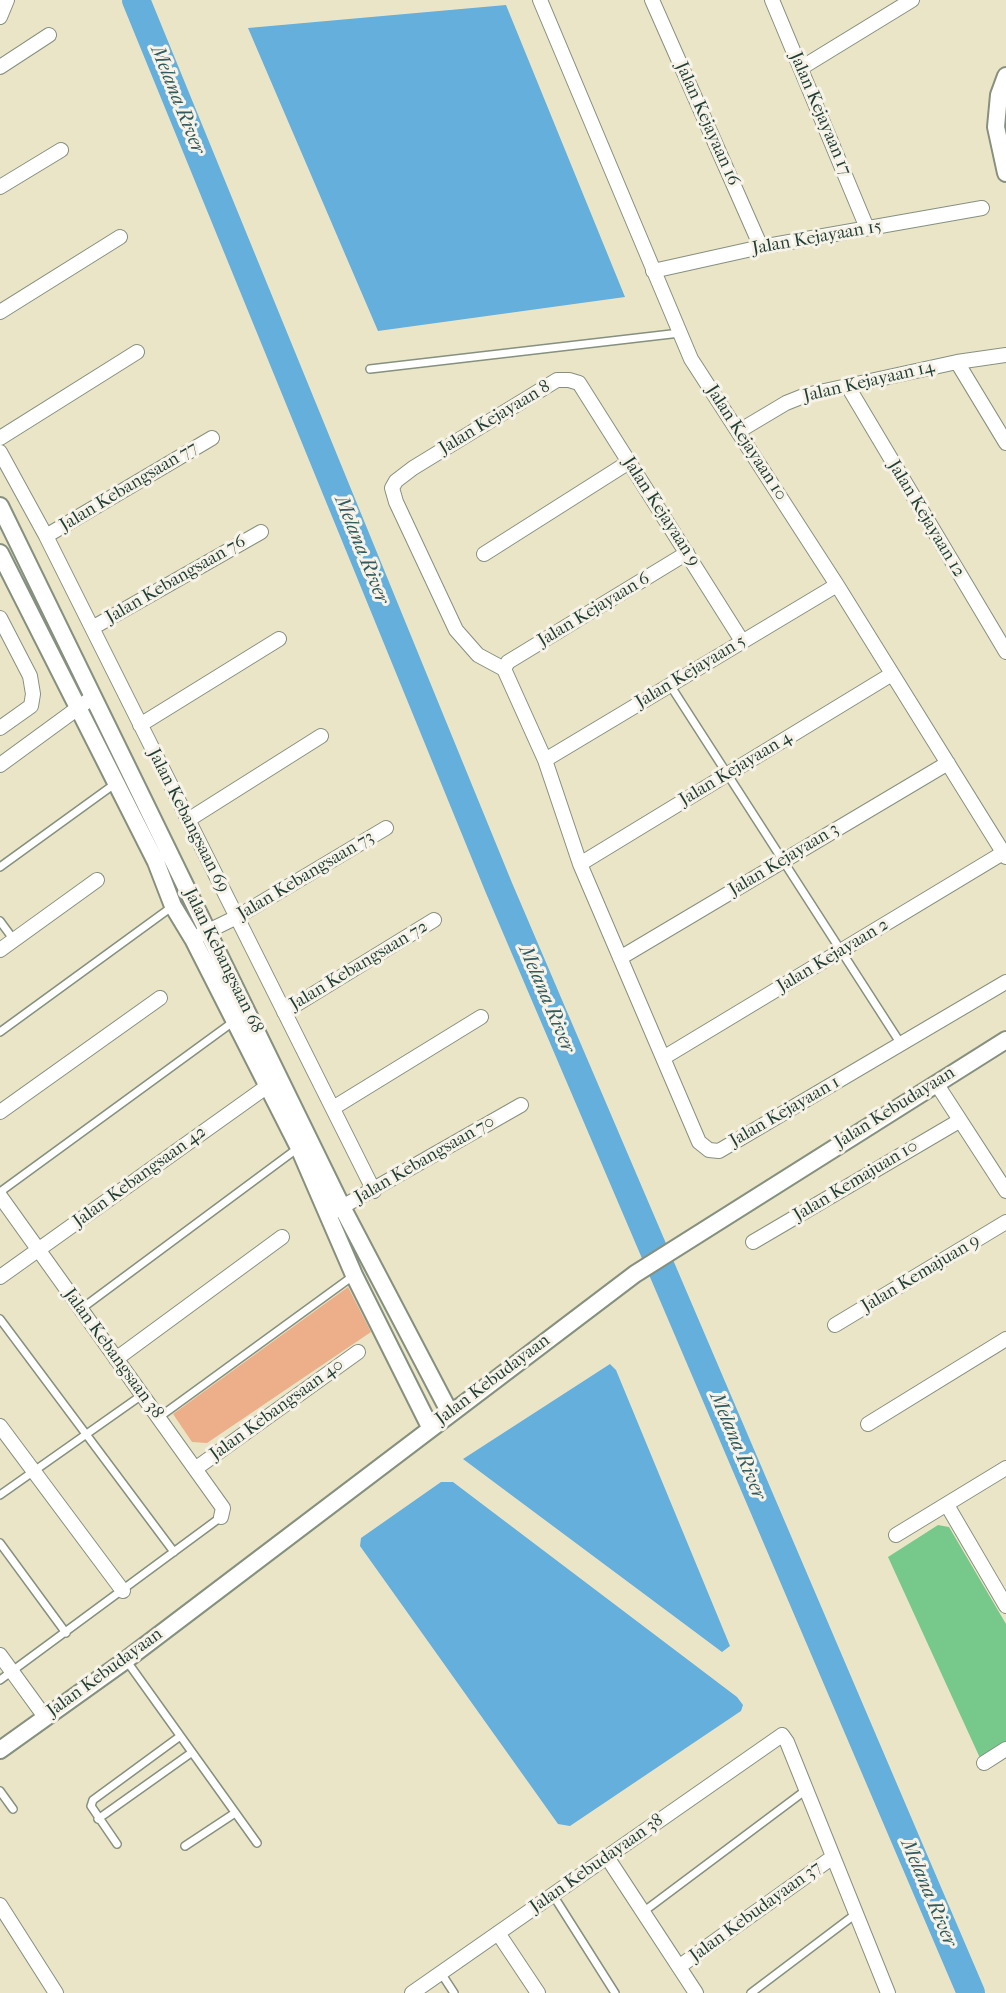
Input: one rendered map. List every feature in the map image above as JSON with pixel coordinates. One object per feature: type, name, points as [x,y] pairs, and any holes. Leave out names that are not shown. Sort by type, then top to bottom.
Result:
[{"type":"street","points":[[0,16],[7,0]]},
{"type":"street","name":"Jalan Kejayaan 10","points":[[540,0],[691,359],[837,585],[1005,855]]},
{"type":"street","name":"Jalan Kejayaan 16","points":[[652,0],[761,247]]},
{"type":"street","name":"Jalan Kejayaan 17","points":[[772,0],[867,228]]},
{"type":"street","points":[[801,68],[912,0]]},
{"type":"street","points":[[0,67],[50,35]]},
{"type":"street","points":[[1006,76],[999,95],[996,127],[1006,173]]},
{"type":"street","points":[[0,187],[61,150]]},
{"type":"street","name":"Jalan Kejayaan 15","points":[[653,271],[761,247],[982,208]]},
{"type":"street","points":[[0,312],[120,237]]},
{"type":"street","points":[[0,438],[137,352]]},
{"type":"street","name":"Jalan Kejayaan 14","points":[[739,431],[786,403],[847,385],[957,362],[1006,355]]},
{"type":"street","points":[[957,362],[1006,443]]},
{"type":"street","name":"Jalan Kejayaan 8","points":[[504,669],[478,655],[456,630],[396,502],[392,488],[396,481],[413,468],[557,380],[579,383]]},
{"type":"street","name":"Jalan Kejayaan 9","points":[[579,383],[742,641]]},
{"type":"street","name":"Jalan Kejayaan 12","points":[[847,385],[1006,652]]},
{"type":"street","name":"Jalan Kebangsaan 77","points":[[46,537],[212,438]]},
{"type":"street","name":"Jalan Kebangsaan 69","points":[[0,452],[46,537],[374,1191]]},
{"type":"street","points":[[484,554],[629,462]]},
{"type":"street","name":"Jalan Kebangsaan 68","points":[[0,506],[93,697],[200,935],[235,1020],[274,1082],[299,1148],[450,1413]]},
{"type":"street","name":"Jalan Kebangsaan 76","points":[[92,628],[261,532]]},
{"type":"street","name":"Jalan Kebangsaan 68","points":[[0,553],[156,862],[173,906],[200,935],[274,1082],[336,1211],[354,1275],[430,1427]]},
{"type":"street","name":"Jalan Kejayaan 6","points":[[504,669],[508,662],[687,553]]},
{"type":"street","name":"Jalan Kejayaan 5","points":[[545,760],[837,585]]},
{"type":"street","points":[[0,618],[30,676],[33,694],[31,706],[0,728]]},
{"type":"street","points":[[140,724],[279,639]]},
{"type":"street","points":[[504,669],[545,760]]},
{"type":"street","name":"Jalan Kejayaan 4","points":[[580,864],[892,674]]},
{"type":"street","points":[[0,765],[93,697]]},
{"type":"street","points":[[188,820],[321,736]]},
{"type":"street","name":"Jalan Kejayaan 1","points":[[545,760],[580,864],[699,1142],[709,1150],[719,1151],[1006,982]]},
{"type":"street","name":"Jalan Kejayaan 3","points":[[620,958],[948,763]]},
{"type":"street","name":"Jalan Kebangsaan 73","points":[[200,935],[237,917],[386,828]]},
{"type":"street","name":"Jalan Kejayaan 2","points":[[663,1058],[1005,855]]},
{"type":"street","points":[[0,950],[97,880]]},
{"type":"street","name":"Jalan Kebangsaan 72","points":[[284,1012],[434,920]]},
{"type":"street","points":[[0,1112],[160,998]]},
{"type":"street","points":[[333,1108],[481,1017]]},
{"type":"street","name":"Jalan Kebudayaan","points":[[0,1750],[126,1660],[430,1427],[635,1274],[1006,1040]]},
{"type":"street","name":"Jalan Kebangsaan 42","points":[[0,1277],[274,1082]]},
{"type":"street","points":[[936,1083],[1006,1191]]},
{"type":"street","name":"Jalan Kebangsaan 70","points":[[336,1211],[521,1105]]},
{"type":"street","name":"Jalan Kemajuan 10","points":[[753,1242],[959,1120]]},
{"type":"street","name":"Jalan Kebangsaan 38","points":[[0,1194],[223,1508],[222,1515]]},
{"type":"street","name":"Jalan Kemajuan 9","points":[[835,1325],[1006,1222]]},
{"type":"street","points":[[117,1359],[282,1237]]},
{"type":"street","points":[[868,1424],[1006,1339]]},
{"type":"street","name":"Jalan Kebangsaan 40","points":[[195,1469],[358,1352]]},
{"type":"street","points":[[0,1426],[123,1591]]},
{"type":"street","points":[[896,1535],[1006,1468]]},
{"type":"street","points":[[947,1505],[1006,1606]]},
{"type":"street","points":[[0,1654],[45,1717]]},
{"type":"street","name":"Jalan Kebudayaan 38","points":[[412,1993],[782,1735],[806,1790]]},
{"type":"street","points":[[984,1763],[1006,1749]]},
{"type":"street","points":[[806,1790],[857,1913],[882,1990]]},
{"type":"street","points":[[607,1857],[696,1993]]},
{"type":"street","name":"Jalan Kebudayaan 37","points":[[680,1966],[833,1857]]},
{"type":"street","points":[[0,1905],[56,1993]]},
{"type":"street","points":[[498,1933],[538,1993]]},
{"type":"lane","points":[[370,369],[680,333]]},
{"type":"lane","points":[[669,684],[901,1044]]},
{"type":"lane","points":[[0,867],[116,783]]},
{"type":"lane","points":[[0,1032],[173,906]]},
{"type":"lane","points":[[0,921],[14,940]]},
{"type":"lane","points":[[0,1194],[235,1020]]},
{"type":"lane","points":[[81,1309],[299,1148]]},
{"type":"lane","points":[[158,1418],[354,1275]]},
{"type":"lane","points":[[0,1319],[88,1433],[174,1552]]},
{"type":"lane","points":[[0,1495],[142,1395]]},
{"type":"lane","points":[[0,1680],[13,1673],[222,1515]]},
{"type":"lane","points":[[0,1544],[66,1633]]},
{"type":"lane","points":[[126,1660],[256,1843]]},
{"type":"lane","points":[[117,1844],[98,1819],[91,1806],[93,1800],[179,1737]]},
{"type":"lane","points":[[98,1819],[191,1753]]},
{"type":"lane","points":[[643,1912],[806,1790]]},
{"type":"lane","points":[[0,1791],[13,1809]]},
{"type":"lane","points":[[185,1846],[235,1813]]},
{"type":"lane","points":[[553,1894],[615,1993]]},
{"type":"lane","points":[[751,1993],[857,1913]]},
{"type":"lane","points":[[441,1973],[454,1993]]},
{"type":"green space","points":[[938,1525],[949,1527],[1006,1624],[1006,1743],[980,1758],[888,1557]]},
{"type":"water","points":[[506,5],[625,297],[378,331],[248,28]]},
{"type":"water","points":[[610,1364],[616,1370],[730,1646],[722,1652],[463,1459]]},
{"type":"water","points":[[441,1482],[453,1482],[737,1697],[743,1705],[741,1711],[570,1826],[558,1824],[360,1546],[361,1538]]},
{"type":"building","points":[[348,1287],[371,1332],[207,1443],[192,1442],[173,1414]]},
{"type":"waterway","name":"Melana River","points":[[136,0],[499,888],[971,1993]]}]
